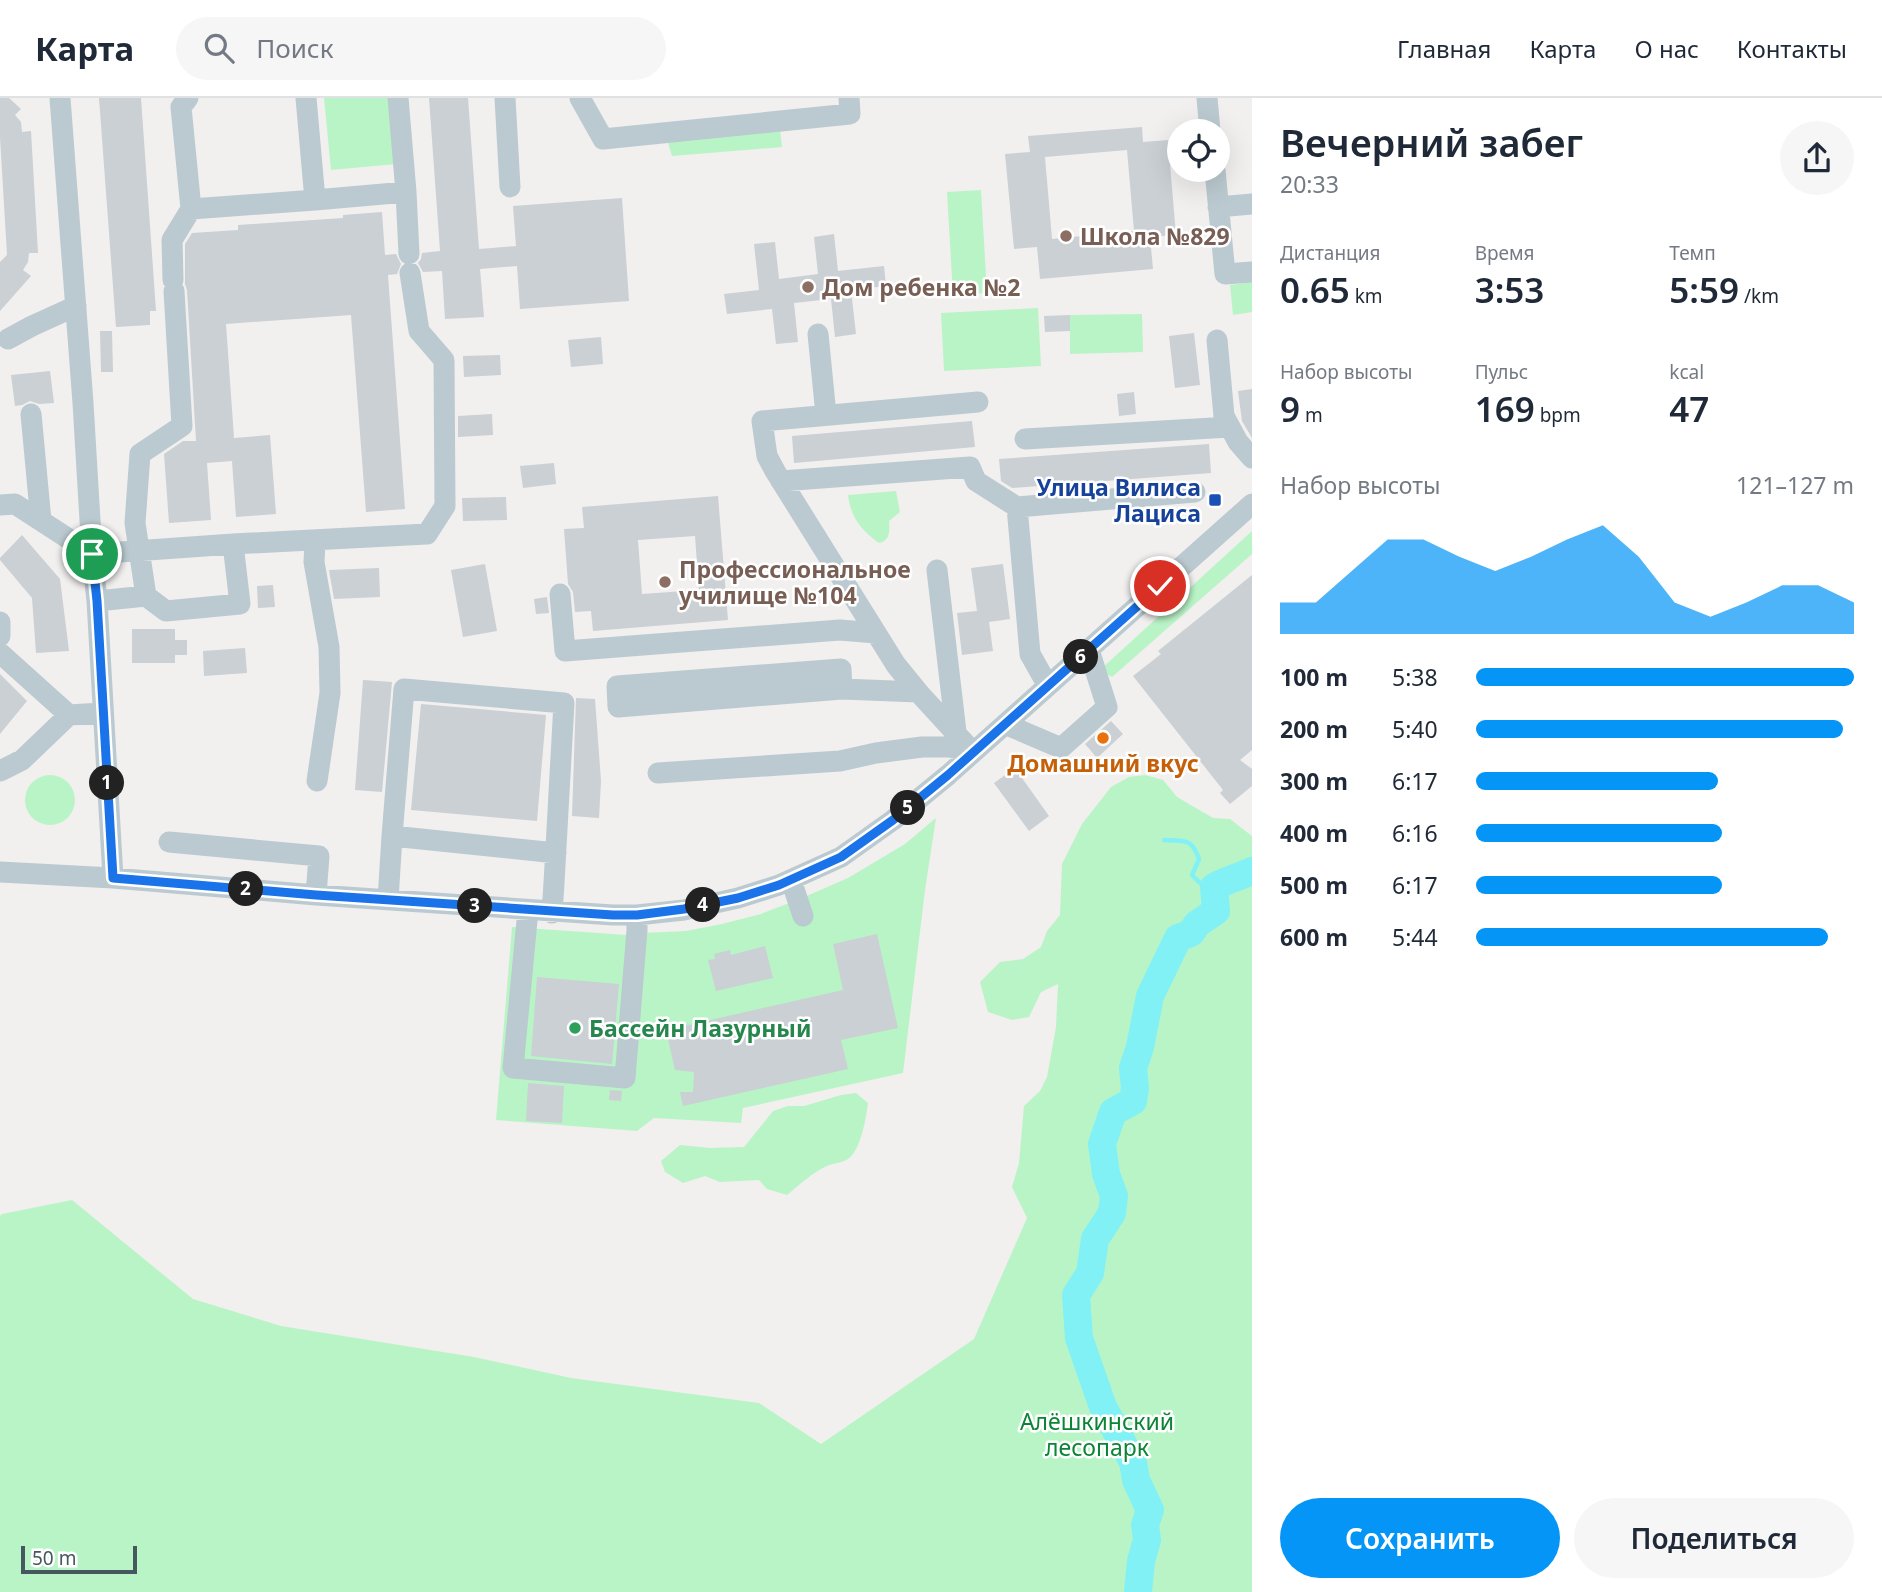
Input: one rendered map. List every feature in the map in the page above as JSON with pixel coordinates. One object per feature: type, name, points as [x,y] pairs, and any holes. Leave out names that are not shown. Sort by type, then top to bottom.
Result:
[{"type":"street","points":[[60,98],[97,601],[113,878]]},
{"type":"street","points":[[146,596],[135,523],[140,454],[182,426],[172,240],[191,209],[180,107],[188,98]]},
{"type":"street","points":[[306,98],[315,200]]},
{"type":"street","points":[[0,505],[15,504],[92,554],[427,534],[445,506],[444,360],[419,331],[409,263],[398,98]]},
{"type":"street","points":[[505,98],[510,187]]},
{"type":"street","points":[[580,98],[603,139],[850,114],[849,98]]},
{"type":"street","points":[[1207,98],[1209,119]]},
{"type":"street","points":[[1216,182],[1225,274],[1252,272]]},
{"type":"street","points":[[191,209],[405,192]]},
{"type":"street","points":[[1219,207],[1252,204]]},
{"type":"street","points":[[8,339],[76,306]]},
{"type":"street","points":[[818,334],[827,415]]},
{"type":"street","points":[[1217,340],[1224,416],[1238,442],[1252,458]]},
{"type":"street","points":[[973,752],[896,665],[767,456],[762,421],[978,402]]},
{"type":"street","points":[[31,414],[41,521]]},
{"type":"street","points":[[1025,439],[1230,427]]},
{"type":"street","points":[[781,481],[970,467],[976,481],[1017,507],[1195,492]]},
{"type":"street","points":[[0,872],[113,878],[552,913],[637,915],[738,898],[791,880],[841,857],[893,820],[1252,504]]},
{"type":"street","points":[[1017,507],[1030,654],[1048,686]]},
{"type":"street","points":[[315,541],[314,562],[329,647],[330,693],[317,781]]},
{"type":"street","points":[[97,601],[146,596],[166,611],[240,604],[233,544]]},
{"type":"street","points":[[937,570],[956,732]]},
{"type":"street","points":[[560,594],[565,651],[840,630],[876,633]]},
{"type":"street","points":[[0,622],[0,636]]},
{"type":"street","points":[[1005,724],[1061,748],[1107,707],[1089,650]]},
{"type":"street","points":[[0,653],[69,715]]},
{"type":"street","points":[[842,689],[841,669],[617,686],[618,707],[842,689],[918,692]]},
{"type":"street","points":[[388,900],[404,689],[564,703],[552,913]]},
{"type":"street","points":[[0,771],[22,760],[69,715],[102,713]]},
{"type":"street","points":[[658,773],[840,761],[922,747],[949,747],[973,752]]},
{"type":"street","points":[[392,836],[556,853]]},
{"type":"street","points":[[169,842],[319,856],[316,895]]},
{"type":"street","points":[[791,880],[803,916]]},
{"type":"street","points":[[528,910],[513,1068],[625,1078],[637,915]]},
{"type":"green space","points":[[324,98],[389,98],[396,164],[331,170]]},
{"type":"green space","points":[[779,121],[782,147],[672,156],[665,133]]},
{"type":"green space","points":[[981,190],[987,293],[953,295],[947,192]]},
{"type":"green space","points":[[1252,282],[1252,312],[1233,315],[1230,285]]},
{"type":"green space","points":[[1038,308],[1041,366],[944,371],[941,313]]},
{"type":"green space","points":[[1142,314],[1143,352],[1070,354],[1070,315]]},
{"type":"green space","points":[[896,491],[900,512],[889,521],[887,538],[879,543],[858,523],[848,495]]},
{"type":"green space","points":[[1252,531],[1252,554],[1112,677],[1100,670]]},
{"type":"green space","points":[[50,775],[67,783],[75,800],[67,817],[50,825],[33,817],[25,800],[33,783]]},
{"type":"green space","name":"Алёшкинский лесопарк","points":[[1145,775],[1163,780],[1177,797],[1213,818],[1230,819],[1252,836],[1252,1592],[0,1592],[2,1214],[72,1200],[193,1299],[281,1326],[474,1357],[571,1378],[759,1403],[821,1444],[974,1339],[1027,1218],[1012,1187],[1019,1163],[1024,1106],[1040,1091],[1047,1077],[1056,1027],[1058,984],[1041,992],[1029,1017],[1012,1020],[988,1012],[980,982],[1000,962],[1023,959],[1041,947],[1047,931],[1060,915],[1062,864],[1082,824],[1111,787],[1129,777]]},
{"type":"green space","points":[[936,818],[903,1073],[743,1108],[741,1123],[654,1118],[637,1131],[496,1120],[512,927],[641,936],[642,933],[686,931],[761,914],[848,878],[905,844]]},
{"type":"green space","points":[[856,1093],[868,1103],[862,1133],[853,1155],[816,1172],[787,1195],[767,1189],[759,1180],[720,1182],[705,1176],[683,1183],[665,1172],[661,1161],[680,1145],[744,1147],[773,1111]]},
{"type":"building","points":[[0,98],[9,98],[21,109],[15,115],[21,122],[22,132],[31,131],[38,253],[29,253],[23,270],[31,276],[0,311],[0,262],[7,255]]},
{"type":"building","points":[[99,98],[141,98],[156,311],[150,311],[150,325],[116,327]]},
{"type":"building","points":[[429,98],[468,98],[479,249],[516,246],[513,206],[622,198],[629,301],[520,309],[517,266],[480,269],[484,317],[445,319],[442,271],[423,272],[418,263],[422,253],[440,251]]},
{"type":"building","points":[[1142,127],[1143,142],[1167,140],[1167,182],[1172,182],[1176,235],[1150,237],[1153,269],[1040,279],[1037,247],[1014,249],[1005,154],[1030,152],[1028,136]],"holes":[[[1127,150],[1134,231],[1052,239],[1045,157]]]},
{"type":"building","points":[[382,212],[385,255],[396,254],[401,264],[397,274],[388,275],[405,509],[366,512],[351,315],[226,324],[234,438],[270,435],[276,514],[236,517],[232,461],[207,463],[211,520],[169,523],[164,454],[183,441],[196,441],[185,284],[185,244],[192,233],[238,230],[238,225],[343,218],[343,215]]},
{"type":"building","points":[[834,234],[838,271],[884,266],[886,286],[851,290],[856,334],[835,337],[831,299],[794,303],[798,342],[776,344],[772,309],[727,314],[724,294],[759,290],[754,244],[775,242],[779,279],[818,274],[814,237]]},
{"type":"building","points":[[1070,315],[1070,331],[1045,332],[1044,316]]},
{"type":"building","points":[[100,331],[112,331],[113,372],[101,372]]},
{"type":"building","points":[[1194,333],[1200,385],[1175,388],[1169,336]]},
{"type":"building","points":[[601,337],[603,364],[571,367],[568,340]]},
{"type":"building","points":[[500,355],[501,375],[464,377],[463,356]]},
{"type":"building","points":[[50,371],[54,403],[39,404],[30,401],[15,406],[11,375]]},
{"type":"building","points":[[1252,389],[1252,438],[1242,421],[1238,391]]},
{"type":"building","points":[[1134,392],[1136,414],[1119,416],[1117,394]]},
{"type":"building","points":[[492,414],[493,435],[458,437],[458,416]]},
{"type":"building","points":[[972,421],[975,447],[794,463],[792,436]]},
{"type":"building","points":[[1209,444],[1211,473],[1012,488],[1001,481],[999,459]]},
{"type":"building","points":[[554,463],[556,484],[523,488],[520,466]]},
{"type":"building","points":[[718,496],[728,620],[593,631],[591,611],[575,612],[573,592],[568,584],[564,529],[584,528],[582,507]],"holes":[[[695,536],[699,590],[642,594],[638,540]]]},
{"type":"building","points":[[506,497],[507,520],[463,521],[462,498]]},
{"type":"building","points":[[22,535],[60,579],[69,651],[36,653],[32,598],[0,560]]},
{"type":"building","points":[[485,564],[497,631],[463,637],[451,570]]},
{"type":"building","points":[[1003,564],[1010,619],[989,622],[993,651],[962,655],[957,613],[977,611],[971,568]]},
{"type":"building","points":[[379,568],[380,597],[334,599],[329,570]]},
{"type":"building","points":[[1252,575],[1252,750],[1240,760],[1252,769],[1252,786],[1230,804],[1220,793],[1223,790],[1133,676],[1161,654],[1158,651]]},
{"type":"building","points":[[273,585],[275,607],[258,608],[257,586]]},
{"type":"building","points":[[547,597],[549,613],[536,614],[534,599]]},
{"type":"building","points":[[132,629],[175,629],[175,640],[187,640],[187,655],[175,655],[175,663],[132,663]]},
{"type":"building","points":[[245,648],[247,673],[204,676],[203,651]]},
{"type":"building","points":[[0,674],[27,701],[0,734]]},
{"type":"building","points":[[363,680],[392,682],[382,792],[355,790]]},
{"type":"building","points":[[576,698],[595,699],[601,781],[599,818],[572,816]]},
{"type":"building","points":[[421,704],[546,715],[537,821],[411,810]]},
{"type":"building","name":"Домашний вкус","points":[[1111,721],[1123,734],[1097,758],[1085,744]]},
{"type":"building","points":[[1015,768],[1049,816],[1029,831],[994,783]]},
{"type":"building","points":[[877,934],[898,1028],[841,1040],[848,1069],[683,1106],[680,1092],[693,1092],[694,1072],[675,1070],[666,1030],[843,990],[833,944]]},
{"type":"building","points":[[765,946],[773,978],[716,991],[708,960],[715,959],[714,954],[730,950],[731,955]]},
{"type":"building","points":[[537,977],[619,984],[612,1064],[531,1056]]},
{"type":"building","points":[[528,1083],[564,1086],[562,1123],[526,1121]]},
{"type":"building","points":[[610,1090],[622,1091],[621,1101],[609,1100]]},
{"type":"waterway","points":[[1164,840],[1190,844],[1199,859],[1192,875],[1202,885],[1214,887]]},
{"type":"waterway","points":[[1138,1592],[1141,1561],[1147,1540],[1145,1525],[1150,1510],[1136,1480],[1133,1462],[1103,1407],[1079,1338],[1076,1295],[1090,1273],[1095,1239],[1112,1213],[1114,1196],[1106,1174],[1102,1144],[1113,1112],[1133,1101],[1133,1068],[1150,996],[1178,938],[1191,933],[1197,924],[1216,911],[1214,887],[1252,871]]},
{"type":"place","name":"Школа №829","points":[[1066,236]]},
{"type":"place","name":"Дом ребенка №2","points":[[808,287]]},
{"type":"place","name":"Улица Вилиса Лациса","points":[[1215,500]]},
{"type":"place","name":"Профессиональное училище №104","points":[[665,582]]},
{"type":"place","name":"Домашний вкус","points":[[1103,738]]},
{"type":"place","name":"Бассейн Лазурный","points":[[575,1028]]},
{"type":"route","points":[[92,554],[113,878],[552,913],[613,915],[684,909],[738,898],[779,885],[841,857],[893,820],[948,775],[1160,586]]}]
